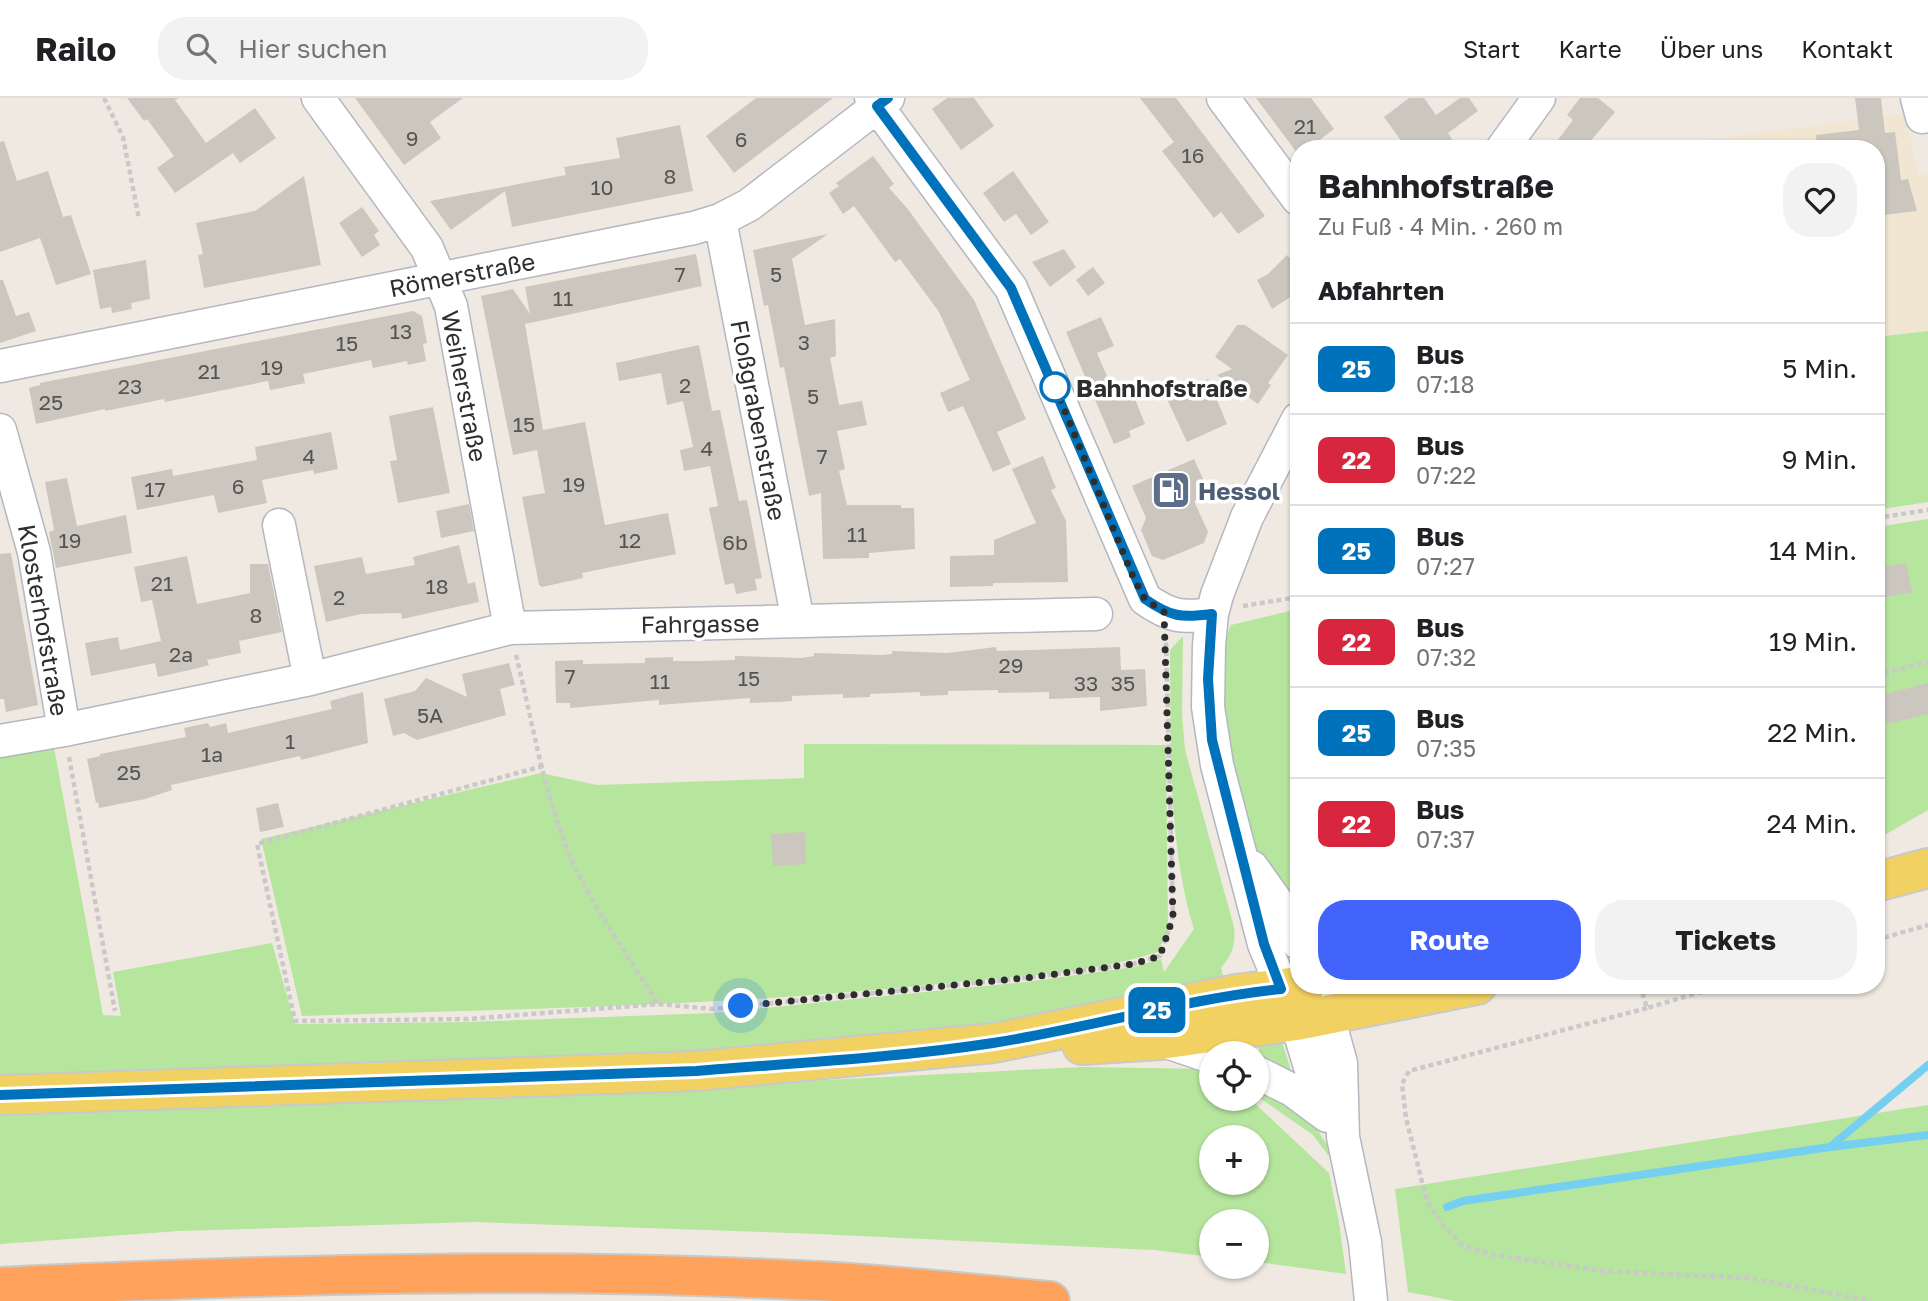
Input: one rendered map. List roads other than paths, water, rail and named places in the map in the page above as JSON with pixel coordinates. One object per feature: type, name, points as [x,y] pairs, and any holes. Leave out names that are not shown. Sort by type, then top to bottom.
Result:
[{"type":"highway","points":[[0,1287],[355,1275],[649,1275],[819,1281],[1050,1301]]},
{"type":"main road","points":[[1885,879],[1928,868]]},
{"type":"main road","points":[[0,1095],[696,1071],[994,1043],[1236,994],[1305,999],[1366,994]]},
{"type":"main road","points":[[994,1043],[1098,1045],[1160,1040],[1305,999]]},
{"type":"street","name":"Weiherstraße","points":[[317,98],[427,248],[441,278],[451,306],[510,628]]},
{"type":"street","points":[[1223,98],[1290,188]]},
{"type":"street","points":[[1509,140],[1539,98]]},
{"type":"street","name":"Römerstraße","points":[[0,366],[694,228],[720,220],[750,205],[879,101]]},
{"type":"street","points":[[879,101],[1011,288],[1134,579],[1145,599],[1164,612],[1186,617],[1212,614]]},
{"type":"street","name":"Floßgrabenstraße","points":[[720,220],[798,621]]},
{"type":"street","name":"Klosterhofstraße","points":[[0,430],[34,552],[64,730]]},
{"type":"street","points":[[1290,434],[1247,517],[1212,614],[1208,679],[1212,740],[1264,944],[1290,979]]},
{"type":"street","points":[[279,525],[310,679]]},
{"type":"street","name":"Fahrgasse","points":[[0,741],[310,679],[510,628],[1096,614]]},
{"type":"street","points":[[1241,851],[1290,922]]},
{"type":"street","points":[[1305,999],[1341,1063],[1333,1125],[1371,1289]]},
{"type":"street","points":[[1160,1040],[1199,1053]]},
{"type":"street","points":[[1269,1078],[1292,1090],[1333,1125]]},
{"type":"waterway","points":[[1447,1207],[1463,1201],[1830,1147],[1928,1065]]},
{"type":"waterway","points":[[1830,1147],[1928,1135]]},
{"type":"place","name":"Bahnhofstraße","points":[[1055,387]]},
{"type":"place","name":"Hessol","points":[[1171,490]]}]
